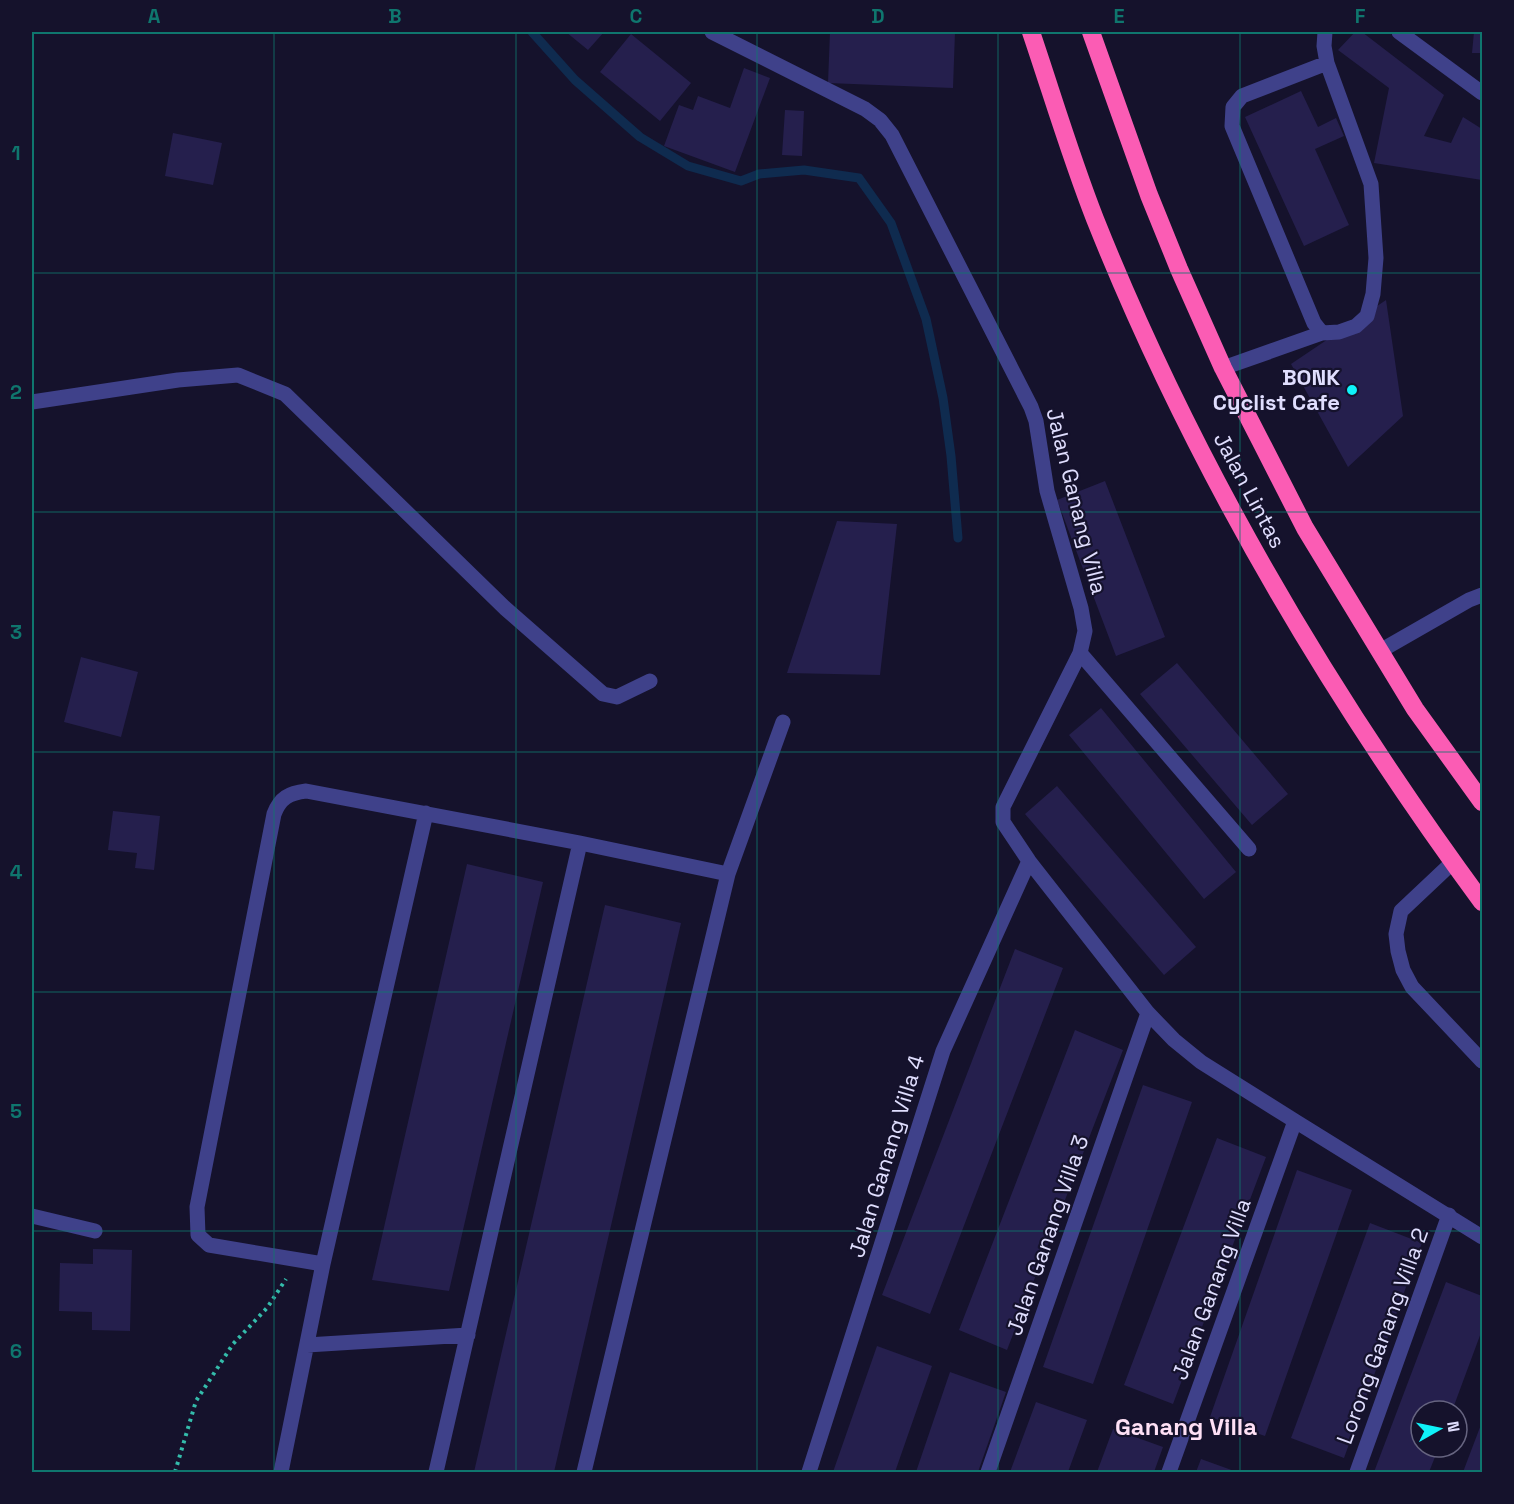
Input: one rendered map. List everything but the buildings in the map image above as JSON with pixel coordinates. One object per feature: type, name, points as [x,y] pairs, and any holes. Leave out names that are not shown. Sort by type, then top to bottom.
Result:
[{"type":"highway","name":"Jalan Lintas","points":[[1031,32],[1095,218],[1156,358],[1208,465],[1255,553],[1368,739],[1482,902]]},
{"type":"highway","name":"Jalan Lintas","points":[[1091,32],[1149,195],[1223,368],[1305,528],[1415,709],[1482,802]]},
{"type":"street","name":"Jalan Ganang Villa","points":[[712,32],[866,110],[880,120],[892,135],[1031,407],[1036,421],[1047,491],[1081,609],[1085,631],[1080,653],[1003,807],[1003,822],[1029,861],[1148,1013],[1174,1041],[1201,1062],[1482,1237]]},
{"type":"street","points":[[1223,368],[1322,333],[1339,332],[1356,326],[1367,316],[1373,294],[1376,258],[1371,184],[1327,63],[1324,46],[1325,32]]},
{"type":"street","points":[[1399,32],[1482,93]]},
{"type":"street","points":[[1322,333],[1314,324],[1232,126],[1233,107],[1242,96],[1327,63]]},
{"type":"street","points":[[32,402],[178,380],[238,375],[285,394],[506,609],[603,694],[617,697],[650,681]]},
{"type":"street","points":[[1380,651],[1469,600],[1482,595]]},
{"type":"street","points":[[1080,653],[1249,849]]},
{"type":"street","points":[[584,1473],[728,874],[783,722]]},
{"type":"street","points":[[323,1264],[209,1245],[198,1235],[196,1222],[197,1207],[274,814],[277,805],[284,797],[295,792],[306,791],[580,843],[728,874]]},
{"type":"street","points":[[281,1473],[323,1264],[426,813]]},
{"type":"street","points":[[436,1473],[580,843]]},
{"type":"street","name":"Jalan Ganang Villa 4","points":[[809,1473],[943,1051],[1029,861]]},
{"type":"street","points":[[1453,862],[1401,911],[1396,934],[1398,951],[1402,970],[1412,987],[1482,1061]]},
{"type":"street","name":"Jalan Ganang Villa 3","points":[[988,1473],[1148,1013]]},
{"type":"street","name":"Jalan Ganang Villa","points":[[1169,1473],[1295,1120]]},
{"type":"street","name":"Lorong Ganang Villa 2","points":[[1357,1473],[1449,1215]]},
{"type":"street","points":[[32,1216],[95,1231]]},
{"type":"street","points":[[307,1345],[468,1335]]},
{"type":"path","points":[[175,1473],[196,1401],[233,1344],[267,1308],[285,1282],[295,1260]]},
{"type":"waterway","points":[[532,32],[575,80],[640,137],[688,166],[741,181],[759,174],[804,170],[859,178],[891,223],[926,319],[943,398],[958,538]]},
{"type":"place","name":"BONK Cyclist Cafe","points":[[1352,390]]},
{"type":"district","name":"Ganang Villa","points":[[1186,1426]]}]
